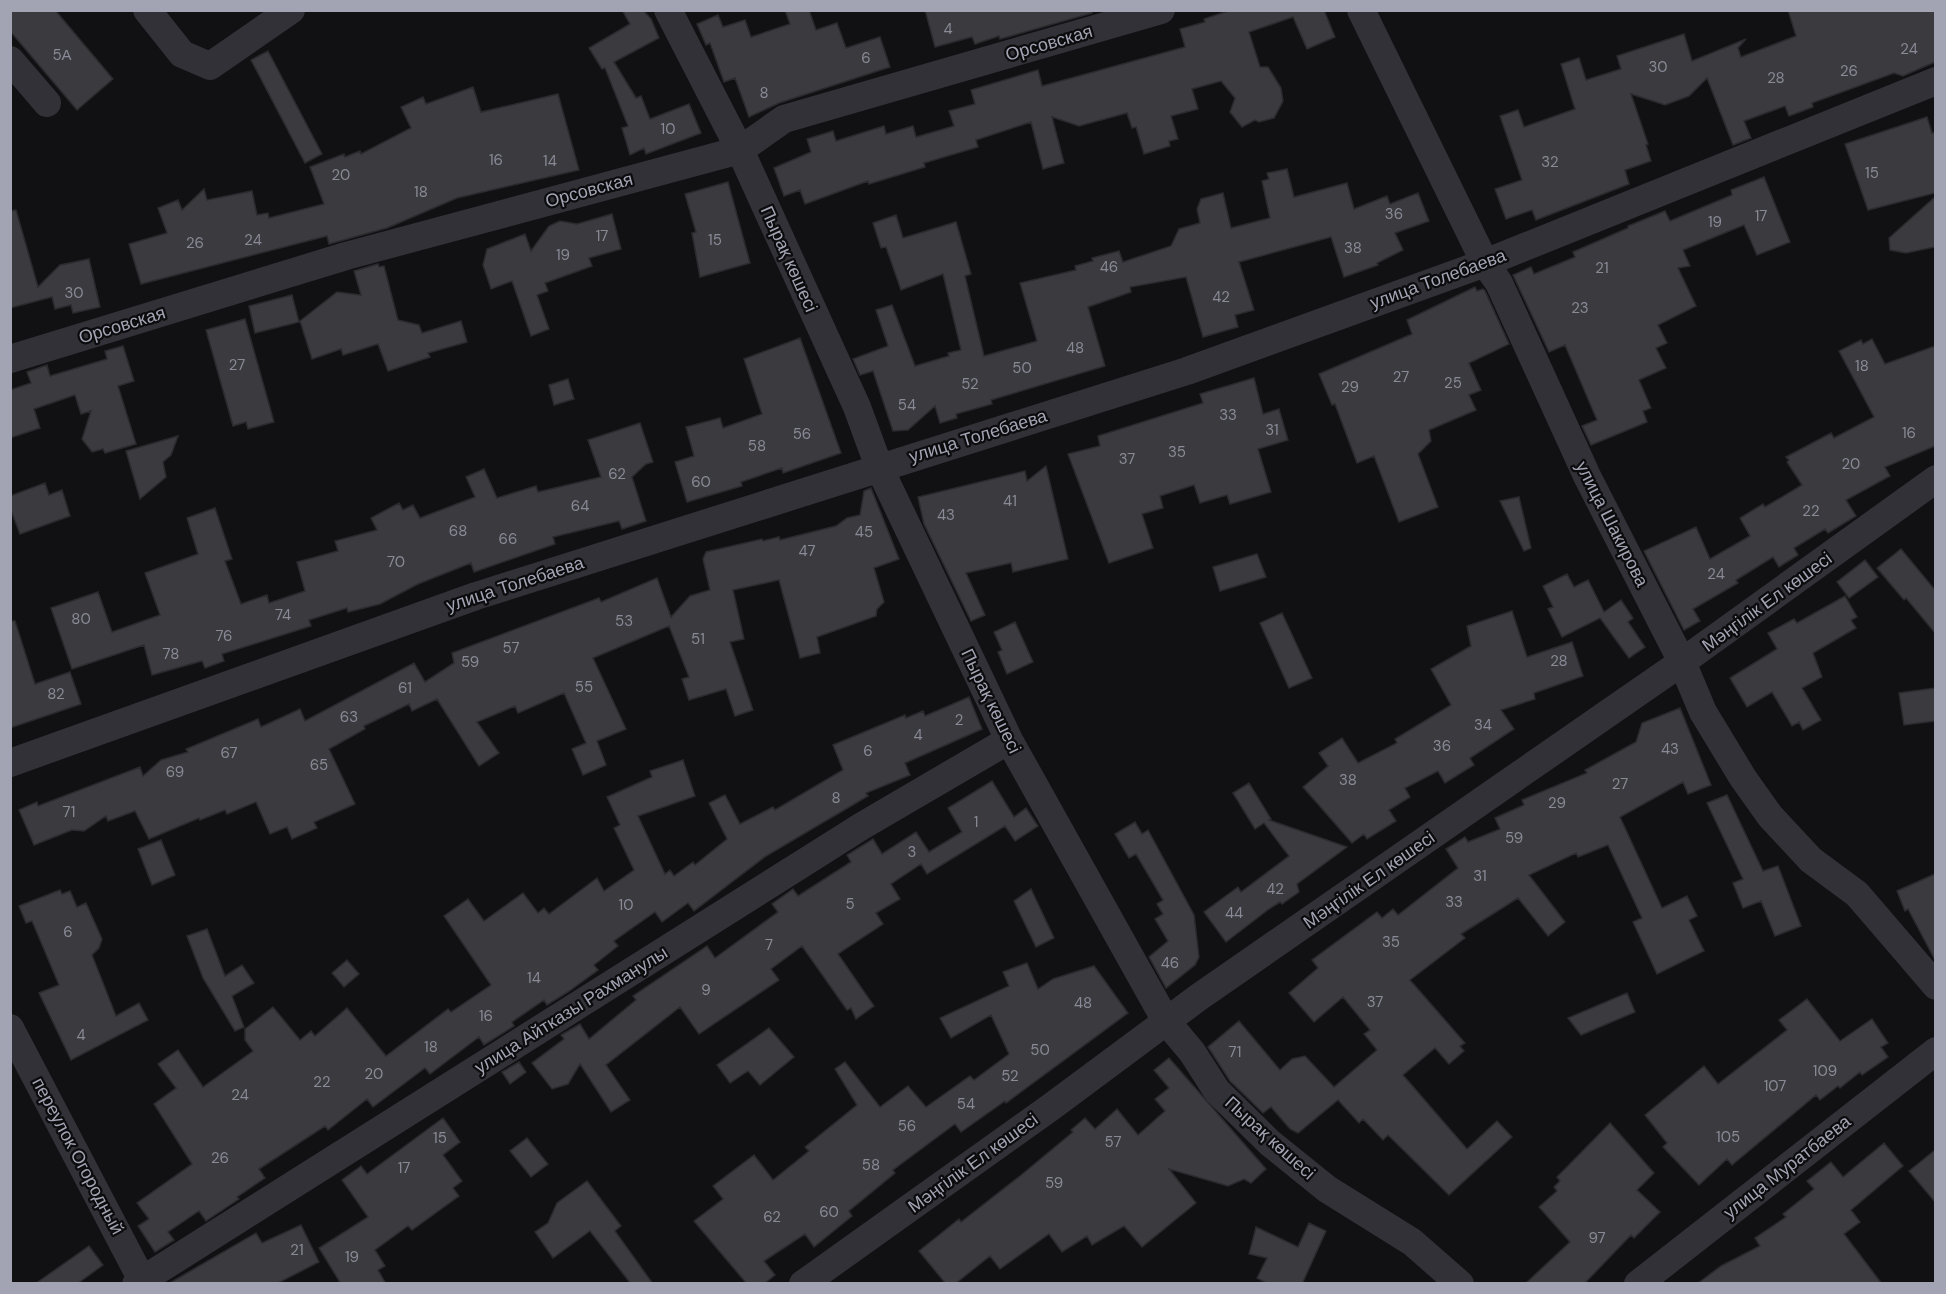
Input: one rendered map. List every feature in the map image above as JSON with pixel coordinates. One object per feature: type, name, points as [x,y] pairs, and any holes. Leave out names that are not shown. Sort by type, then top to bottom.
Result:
[{"type":"street","points":[[147,10],[182,54],[210,66],[291,10]]},
{"type":"street","name":"Пырақ көшесі","points":[[668,10],[740,150],[857,407],[879,466],[1009,740],[1166,1021],[1192,1052],[1217,1091],[1270,1143],[1327,1188],[1412,1242],[1460,1284]]},
{"type":"street","name":"Орсовская","points":[[10,359],[346,256],[740,150],[784,119],[1161,10]]},
{"type":"street","name":"улица Шакирова","points":[[1361,10],[1485,263],[1499,283],[1587,476],[1682,662],[1703,712],[1770,816],[1811,860],[1857,894],[1935,986]]},
{"type":"street","points":[[10,60],[47,103]]},
{"type":"street","name":"улица Толебаева","points":[[10,763],[476,596],[879,466],[1187,371],[1485,263],[1935,81]]},
{"type":"street","name":"Мәңгілік Ел көшесі","points":[[803,1284],[1051,1107],[1166,1021],[1682,662],[1935,479]]},
{"type":"street","name":"улица Айтказы Рахманулы","points":[[141,1282],[852,832],[1009,740]]},
{"type":"street","name":"переулок Огородный","points":[[12,1033],[141,1282]]},
{"type":"street","name":"улица Муратбаева","points":[[1638,1284],[1935,1051]]},
{"type":"building","points":[[10,10],[55,10],[113,79],[77,110],[10,31]]},
{"type":"building","points":[[622,10],[643,10],[651,19],[659,38],[614,62],[636,98],[641,96],[650,119],[689,104],[701,133],[646,154],[644,148],[630,155],[622,128],[628,126],[605,68],[602,69],[589,48],[630,24]]},
{"type":"building","points":[[785,10],[809,10],[816,30],[837,23],[846,48],[880,37],[890,67],[779,103],[749,117],[735,78],[724,82],[710,43],[706,45],[697,24],[718,15],[723,27],[745,20],[751,37],[790,24]]},
{"type":"building","points":[[925,10],[1091,10],[1092,13],[1000,39],[999,36],[975,44],[972,37],[935,47]]},
{"type":"building","points":[[1231,10],[1324,10],[1335,37],[1307,49],[1293,17],[1249,32],[1260,67],[1268,67],[1281,88],[1283,101],[1274,118],[1259,122],[1255,120],[1242,127],[1230,112],[1235,98],[1221,81],[1192,89],[1198,109],[1171,116],[1178,139],[1169,141],[1170,146],[1144,154],[1136,127],[1132,128],[1127,113],[1079,126],[1052,117],[1064,163],[1043,169],[1031,122],[976,140],[978,147],[924,163],[925,167],[869,184],[868,181],[805,204],[800,190],[784,196],[774,168],[811,152],[807,139],[833,131],[836,141],[884,126],[886,134],[913,126],[916,137],[954,126],[949,111],[975,104],[971,90],[1038,70],[1042,86],[1185,47],[1180,29],[1205,22],[1204,19]]},
{"type":"building","points":[[1788,10],[1935,10],[1935,62],[1903,76],[1894,73],[1812,103],[1813,107],[1789,116],[1785,106],[1744,121],[1751,138],[1733,145],[1707,78],[1689,96],[1665,105],[1631,94],[1648,144],[1646,145],[1651,161],[1625,170],[1629,184],[1536,220],[1532,210],[1506,219],[1495,189],[1522,180],[1500,116],[1518,110],[1524,127],[1575,109],[1561,64],[1579,58],[1586,80],[1621,69],[1617,56],[1684,34],[1692,61],[1746,39],[1738,48],[1741,57],[1796,36]]},
{"type":"building","points":[[268,51],[322,154],[305,163],[251,60]]},
{"type":"building","points":[[473,87],[481,112],[558,94],[579,170],[457,198],[387,228],[329,244],[327,236],[141,284],[129,244],[167,233],[158,208],[178,200],[182,210],[204,189],[207,200],[252,191],[257,215],[268,213],[269,218],[324,204],[310,167],[344,154],[345,157],[360,151],[361,154],[411,128],[401,107],[423,97],[426,104]]},
{"type":"building","points":[[1927,117],[1932,133],[1935,132],[1935,193],[1868,210],[1845,144]]},
{"type":"building","points":[[1287,169],[1294,197],[1347,183],[1354,209],[1387,196],[1390,204],[1418,193],[1429,221],[1395,233],[1403,250],[1377,263],[1378,265],[1344,277],[1331,237],[1239,262],[1254,310],[1235,315],[1238,327],[1203,337],[1186,277],[1130,287],[1131,292],[1088,307],[1105,366],[991,400],[992,404],[956,414],[957,418],[940,423],[935,406],[908,430],[893,431],[873,371],[860,375],[853,359],[888,346],[876,310],[892,305],[915,366],[961,350],[943,274],[901,290],[886,247],[881,248],[873,223],[896,215],[903,238],[956,222],[971,274],[965,276],[984,356],[1037,341],[1020,283],[1076,270],[1075,266],[1093,261],[1092,258],[1119,251],[1123,262],[1171,246],[1179,229],[1200,223],[1197,209],[1201,199],[1223,193],[1231,228],[1270,218],[1262,181],[1269,179],[1267,173]]},
{"type":"building","points":[[1764,177],[1790,242],[1757,255],[1744,225],[1683,250],[1690,266],[1678,268],[1696,306],[1658,325],[1667,343],[1656,348],[1666,368],[1639,380],[1651,408],[1643,411],[1647,422],[1591,445],[1582,426],[1597,420],[1565,345],[1549,352],[1513,275],[1531,267],[1534,274],[1575,257],[1573,252],[1665,211],[1670,221],[1732,195],[1731,190]]},
{"type":"building","points":[[728,182],[750,263],[700,277],[692,233],[696,232],[685,194]]},
{"type":"building","points":[[1935,197],[1935,247],[1906,253],[1890,250],[1889,238]]},
{"type":"building","points":[[16,210],[38,287],[60,265],[89,259],[100,307],[73,313],[71,305],[55,309],[52,297],[10,308],[10,211]]},
{"type":"building","points":[[612,214],[621,249],[589,258],[592,266],[545,283],[548,291],[537,295],[549,329],[531,336],[512,281],[491,289],[483,265],[487,249],[525,234],[531,251],[549,226],[560,221],[577,224]]},
{"type":"building","points":[[378,264],[379,267],[384,266],[398,320],[419,325],[422,333],[461,321],[467,342],[428,353],[430,357],[388,371],[378,344],[343,355],[341,349],[312,359],[300,321],[337,292],[361,295],[354,271]]},
{"type":"building","points":[[1475,287],[1477,291],[1483,289],[1485,291],[1509,344],[1469,363],[1481,390],[1469,395],[1476,410],[1429,430],[1431,441],[1418,454],[1438,507],[1399,522],[1374,456],[1357,463],[1335,404],[1332,405],[1319,374],[1412,334],[1407,320]]},
{"type":"building","points":[[292,295],[299,322],[255,333],[249,306]]},
{"type":"building","points":[[245,319],[274,422],[248,429],[246,422],[233,426],[206,330]]},
{"type":"building","points":[[800,338],[841,453],[783,473],[782,468],[741,482],[742,486],[687,502],[675,462],[694,456],[686,427],[720,418],[723,428],[762,414],[744,359]]},
{"type":"building","points":[[1872,339],[1885,364],[1935,346],[1935,446],[1885,467],[1890,476],[1846,500],[1856,516],[1828,533],[1825,529],[1794,548],[1798,555],[1779,567],[1773,557],[1736,580],[1738,583],[1693,609],[1700,621],[1684,630],[1644,551],[1696,527],[1710,559],[1750,536],[1740,518],[1763,504],[1765,507],[1802,485],[1786,457],[1831,433],[1834,438],[1874,417],[1839,351],[1861,340],[1863,344]]},
{"type":"building","points":[[123,346],[134,381],[118,386],[136,444],[105,453],[103,449],[92,452],[82,439],[91,411],[81,414],[75,395],[34,409],[40,428],[10,438],[10,390],[31,383],[27,372],[47,365],[50,376],[107,359],[105,351]]},
{"type":"building","points":[[1254,378],[1263,414],[1279,409],[1288,440],[1258,449],[1271,492],[1230,504],[1227,495],[1200,503],[1194,485],[1160,496],[1163,508],[1142,514],[1153,548],[1109,563],[1068,454],[1100,446],[1098,436],[1203,403],[1200,394]]},
{"type":"building","points":[[568,379],[574,399],[554,405],[549,385]]},
{"type":"building","points":[[640,423],[653,462],[646,464],[632,477],[646,521],[622,529],[619,521],[553,537],[555,544],[474,572],[471,563],[418,584],[380,604],[348,612],[347,608],[309,620],[311,626],[222,654],[224,661],[205,668],[202,661],[152,675],[144,645],[72,669],[51,608],[98,592],[112,632],[160,615],[145,573],[198,554],[187,518],[215,508],[232,559],[225,561],[241,604],[267,595],[269,603],[305,591],[297,562],[338,551],[335,541],[377,530],[371,518],[399,503],[403,510],[413,505],[420,518],[475,497],[466,477],[484,469],[497,498],[536,486],[538,492],[601,477],[588,440]]},
{"type":"building","points":[[178,436],[171,455],[163,462],[166,477],[140,499],[126,451]]},
{"type":"building","points":[[1046,466],[1068,559],[1013,572],[1011,563],[966,573],[985,615],[971,621],[924,524],[918,497],[1025,471],[1027,481]]},
{"type":"building","points":[[45,483],[49,495],[62,490],[70,516],[20,534],[10,508],[10,496]]},
{"type":"building","points":[[871,488],[899,559],[874,568],[884,602],[877,609],[876,616],[817,637],[820,653],[800,658],[779,580],[733,590],[744,639],[730,642],[753,710],[735,716],[726,689],[689,700],[682,679],[689,677],[669,626],[593,658],[626,729],[597,741],[606,765],[583,775],[572,749],[586,743],[564,693],[518,713],[515,706],[477,722],[499,753],[479,766],[437,699],[412,711],[409,704],[364,726],[365,729],[329,749],[355,804],[314,822],[317,828],[292,839],[287,827],[270,834],[256,802],[227,814],[225,810],[200,820],[199,818],[149,839],[135,811],[108,821],[106,816],[84,831],[72,830],[34,845],[19,810],[37,802],[38,806],[140,767],[143,776],[161,760],[188,752],[186,749],[258,719],[261,727],[300,709],[305,721],[414,663],[425,682],[454,663],[452,653],[599,598],[601,602],[657,578],[671,617],[690,596],[710,590],[703,559],[706,552],[762,539],[763,541],[779,537],[780,540],[836,526],[847,518],[860,515],[864,491]]},
{"type":"building","points":[[1519,497],[1531,548],[1524,551],[1500,501]]},
{"type":"building","points":[[1901,549],[1935,590],[1935,633],[1877,568]]},
{"type":"building","points":[[1257,554],[1266,577],[1220,591],[1213,567]]},
{"type":"building","points":[[1865,560],[1878,577],[1849,598],[1837,582]]},
{"type":"building","points":[[1567,574],[1574,587],[1588,580],[1604,612],[1621,600],[1633,618],[1628,622],[1645,647],[1629,658],[1600,618],[1562,637],[1548,609],[1553,607],[1543,586]]},
{"type":"building","points":[[1845,596],[1857,617],[1851,620],[1856,628],[1813,653],[1822,677],[1802,688],[1821,720],[1803,730],[1799,722],[1792,726],[1772,692],[1747,707],[1730,678],[1777,649],[1768,633],[1794,619],[1797,623]]},
{"type":"building","points":[[1512,611],[1527,657],[1572,642],[1583,676],[1534,693],[1535,699],[1501,710],[1514,729],[1470,758],[1474,765],[1445,783],[1438,771],[1405,788],[1410,797],[1389,810],[1396,821],[1367,839],[1364,834],[1352,843],[1303,787],[1328,766],[1319,753],[1342,738],[1358,763],[1397,743],[1395,739],[1451,705],[1431,669],[1471,646],[1467,626]]},
{"type":"building","points":[[1282,613],[1312,678],[1289,688],[1260,623]]},
{"type":"building","points":[[10,621],[15,621],[35,684],[70,672],[81,704],[10,728]]},
{"type":"building","points":[[1015,622],[1033,662],[1007,674],[998,652],[1002,650],[994,632]]},
{"type":"building","points":[[1935,688],[1935,721],[1904,725],[1899,693]]},
{"type":"building","points":[[969,697],[982,729],[905,763],[910,775],[866,793],[868,796],[766,856],[694,911],[688,903],[662,922],[655,912],[614,941],[618,946],[594,965],[598,970],[568,992],[547,1005],[544,1000],[512,1022],[514,1026],[484,1045],[479,1037],[430,1074],[425,1068],[373,1107],[367,1099],[328,1130],[325,1126],[259,1169],[265,1178],[237,1197],[239,1199],[206,1221],[199,1211],[168,1232],[174,1240],[155,1252],[138,1226],[149,1219],[137,1203],[192,1164],[154,1104],[176,1088],[158,1064],[178,1050],[203,1087],[253,1051],[245,1040],[245,1029],[273,1007],[300,1040],[311,1031],[315,1036],[347,1008],[386,1056],[448,1009],[451,1012],[491,985],[444,916],[468,899],[484,921],[523,893],[538,913],[544,908],[549,914],[597,878],[604,891],[634,870],[614,828],[620,825],[607,797],[652,777],[650,771],[683,760],[695,796],[638,816],[665,874],[670,870],[674,876],[693,862],[695,865],[727,839],[709,803],[725,795],[740,824],[773,807],[775,810],[843,770],[833,745],[905,715],[906,718],[923,711],[925,716]]},
{"type":"building","points":[[1680,708],[1711,785],[1688,794],[1683,782],[1620,817],[1662,908],[1687,896],[1697,916],[1689,920],[1704,951],[1657,974],[1633,922],[1642,918],[1608,845],[1578,857],[1576,853],[1529,875],[1565,922],[1548,936],[1518,898],[1461,934],[1465,938],[1410,980],[1465,1043],[1460,1046],[1464,1051],[1449,1064],[1435,1048],[1403,1075],[1467,1149],[1497,1121],[1512,1137],[1449,1195],[1388,1135],[1383,1140],[1363,1119],[1359,1123],[1338,1100],[1298,1133],[1290,1129],[1271,1107],[1263,1113],[1230,1081],[1208,1047],[1239,1021],[1280,1070],[1292,1059],[1305,1056],[1334,1087],[1377,1050],[1364,1034],[1370,1030],[1343,997],[1314,1022],[1289,993],[1318,968],[1312,960],[1377,912],[1382,918],[1393,909],[1398,915],[1458,868],[1446,849],[1465,837],[1468,842],[1500,829],[1495,818],[1524,805],[1522,800],[1587,773],[1585,770],[1636,742],[1642,723]]},
{"type":"building","points":[[992,781],[1014,817],[1026,808],[1038,826],[1015,841],[1005,826],[927,874],[921,864],[891,884],[900,899],[876,913],[883,924],[838,954],[874,1006],[856,1019],[851,1008],[847,1010],[802,946],[771,969],[779,980],[699,1034],[680,1007],[606,1065],[630,1100],[611,1112],[580,1064],[568,1084],[552,1089],[532,1063],[564,1039],[561,1035],[580,1024],[589,1039],[636,1000],[633,996],[707,946],[715,958],[778,912],[772,904],[793,889],[798,896],[851,862],[847,855],[873,839],[882,854],[916,832],[929,852],[962,832],[948,808]]},
{"type":"building","points":[[1249,783],[1271,819],[1269,820],[1347,847],[1297,884],[1299,892],[1282,904],[1280,902],[1269,909],[1226,942],[1204,912],[1238,887],[1241,892],[1289,856],[1264,823],[1255,829],[1233,793]]},
{"type":"building","points":[[1727,795],[1763,871],[1778,866],[1801,926],[1775,936],[1761,901],[1743,908],[1733,883],[1743,879],[1707,803]]},
{"type":"building","points":[[1135,822],[1142,834],[1148,830],[1194,915],[1199,957],[1195,965],[1166,988],[1149,957],[1168,941],[1155,919],[1163,914],[1157,904],[1163,900],[1136,854],[1129,858],[1115,834]]},
{"type":"building","points":[[161,840],[175,875],[152,885],[138,849]]},
{"type":"building","points":[[1935,874],[1935,960],[1908,909],[1905,911],[1897,891]]},
{"type":"building","points":[[1031,889],[1054,938],[1036,947],[1014,901]]},
{"type":"building","points":[[60,890],[62,894],[70,891],[77,907],[86,903],[102,939],[99,948],[92,955],[116,1016],[139,1003],[148,1020],[71,1060],[39,993],[59,985],[32,921],[26,923],[19,906]]},
{"type":"building","points":[[207,929],[225,976],[242,965],[254,983],[232,996],[244,1027],[235,1031],[203,978],[187,936]]},
{"type":"building","points":[[347,960],[359,974],[344,987],[332,973]]},
{"type":"building","points":[[1027,963],[1038,989],[1053,979],[1094,966],[1128,1013],[1006,1103],[1005,1101],[961,1132],[955,1124],[893,1170],[895,1173],[849,1211],[852,1216],[814,1247],[805,1234],[764,1261],[775,1275],[764,1284],[747,1284],[694,1221],[723,1199],[713,1186],[754,1155],[773,1180],[809,1151],[805,1147],[857,1105],[835,1069],[845,1062],[880,1107],[908,1086],[926,1107],[970,1076],[974,1080],[1009,1054],[991,1015],[951,1038],[940,1018],[1009,986],[1003,972]]},
{"type":"building","points":[[1627,993],[1635,1012],[1581,1035],[1568,1018]]},
{"type":"building","points":[[1807,999],[1840,1041],[1872,1019],[1888,1043],[1881,1047],[1888,1057],[1862,1075],[1860,1072],[1820,1100],[1816,1095],[1732,1165],[1727,1159],[1699,1185],[1663,1147],[1667,1143],[1645,1115],[1704,1066],[1718,1084],[1787,1030],[1779,1020]]},
{"type":"building","points":[[769,1028],[794,1057],[760,1085],[748,1071],[730,1083],[717,1065]]},
{"type":"building","points":[[1169,1058],[1266,1169],[1251,1183],[1244,1179],[1228,1186],[1169,1169],[1196,1203],[1142,1247],[1124,1226],[1092,1245],[1087,1236],[1062,1252],[1049,1234],[1000,1269],[990,1256],[955,1284],[946,1284],[919,1251],[959,1219],[961,1222],[1020,1176],[1073,1132],[1071,1130],[1085,1118],[1095,1129],[1117,1109],[1138,1135],[1165,1111],[1155,1099],[1169,1088],[1154,1070]]},
{"type":"building","points":[[519,1062],[526,1072],[510,1084],[502,1072]]},
{"type":"building","points":[[443,1118],[460,1142],[443,1155],[462,1181],[453,1188],[459,1196],[412,1230],[408,1226],[375,1250],[385,1266],[378,1270],[386,1284],[341,1284],[319,1248],[368,1217],[342,1180],[361,1166],[367,1174]]},
{"type":"building","points":[[1610,1123],[1654,1173],[1637,1190],[1660,1212],[1634,1238],[1631,1235],[1584,1284],[1525,1284],[1570,1242],[1539,1207],[1557,1191],[1554,1187],[1560,1181],[1557,1177]]},
{"type":"building","points":[[527,1138],[548,1164],[531,1177],[510,1151]]},
{"type":"building","points":[[1884,1143],[1903,1166],[1851,1210],[1860,1222],[1844,1234],[1882,1284],[1697,1284],[1721,1266],[1760,1246],[1755,1238],[1786,1217],[1783,1214],[1814,1189],[1807,1181],[1831,1162],[1843,1177]]},
{"type":"building","points":[[1935,1150],[1935,1202],[1909,1171]]},
{"type":"building","points":[[587,1181],[621,1226],[615,1231],[653,1284],[631,1284],[590,1231],[553,1258],[535,1232],[548,1223],[557,1203]]},
{"type":"building","points":[[1309,1223],[1326,1231],[1302,1284],[1268,1284],[1257,1278],[1267,1258],[1249,1254],[1256,1227],[1298,1247]]},
{"type":"building","points":[[301,1225],[319,1262],[276,1284],[168,1284],[256,1233],[262,1243]]},
{"type":"building","points":[[89,1246],[103,1265],[77,1284],[35,1284]]}]
